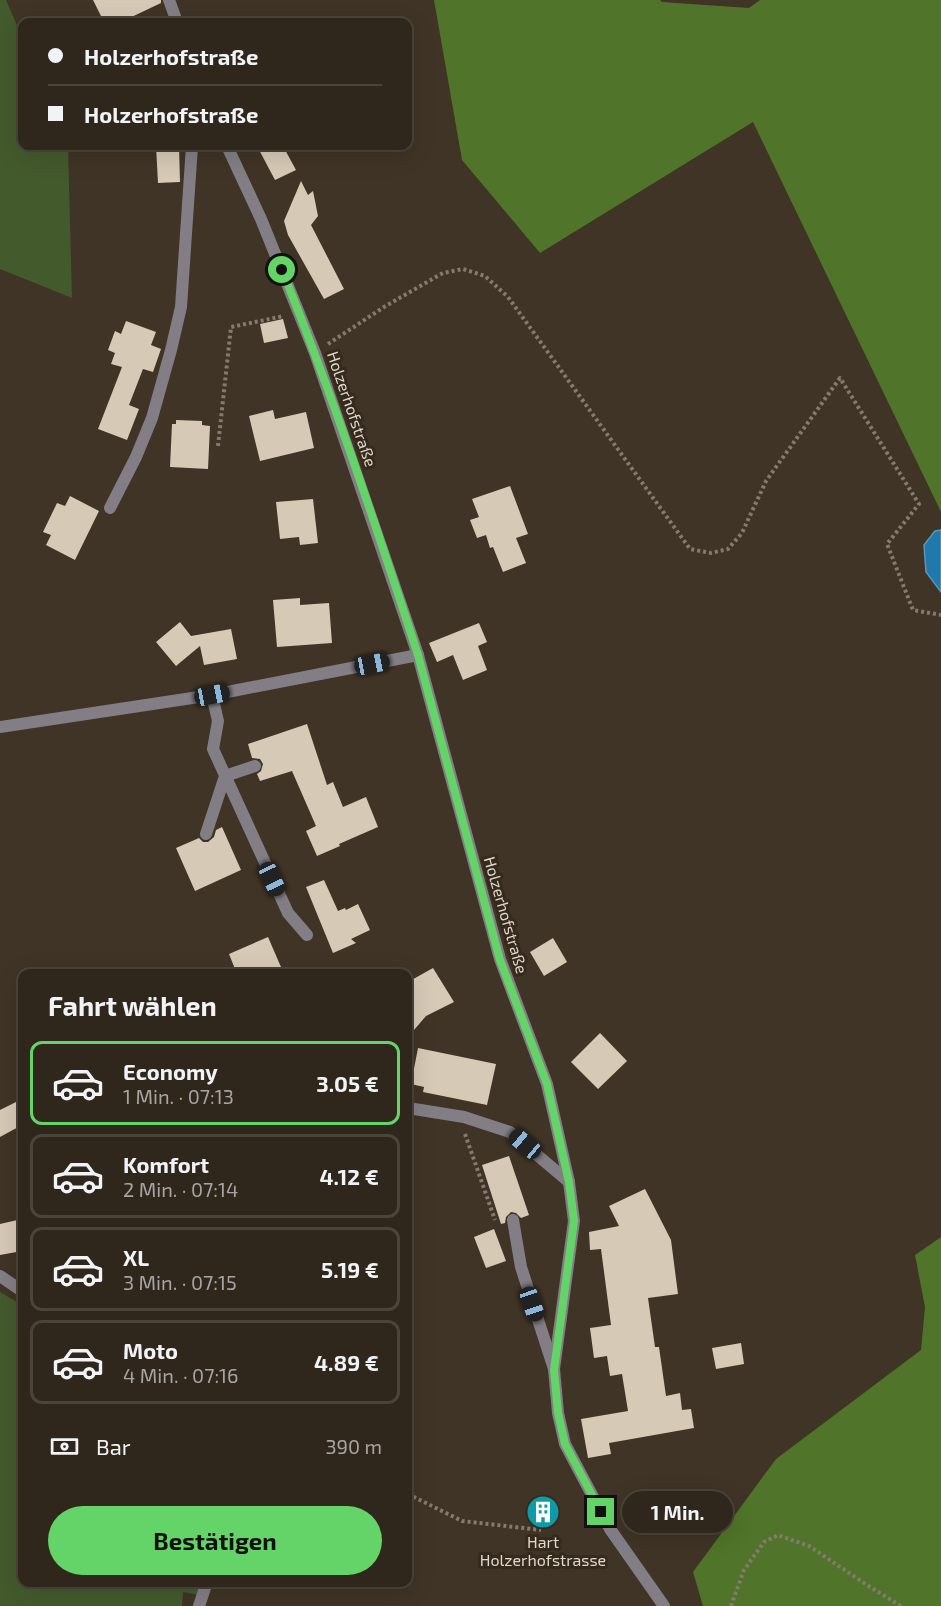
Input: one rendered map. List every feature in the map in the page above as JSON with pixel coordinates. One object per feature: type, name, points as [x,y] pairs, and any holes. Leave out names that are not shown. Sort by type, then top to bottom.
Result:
[{"type":"street","points":[[169,0],[176,18]]},
{"type":"street","points":[[110,508],[136,457],[152,418],[181,307],[192,150]]},
{"type":"street","name":"Holzerhofstraße","points":[[229,150],[261,219],[315,353],[418,655],[500,960],[547,1084],[569,1182],[574,1221],[554,1370],[558,1413],[565,1444],[610,1529],[664,1606]]},
{"type":"street","points":[[0,727],[212,695],[418,655]]},
{"type":"street","points":[[212,695],[218,721],[213,749],[288,913],[307,935]]},
{"type":"street","points":[[225,776],[255,766]]},
{"type":"street","points":[[206,834],[225,776]]},
{"type":"street","points":[[412,1109],[459,1116],[510,1132],[569,1182]]},
{"type":"street","points":[[513,1220],[521,1267],[554,1370]]},
{"type":"street","points":[[0,1276],[18,1288]]},
{"type":"street","points":[[199,1606],[205,1587]]},
{"type":"path","points":[[315,353],[384,307],[443,273],[463,269],[485,276],[508,297],[690,549],[711,553],[728,549],[742,533],[766,481],[840,378],[920,504],[887,544],[913,610],[941,615]]},
{"type":"path","points":[[218,446],[231,327],[299,313]]},
{"type":"path","points":[[459,1116],[499,1229],[516,1236]]},
{"type":"path","points":[[412,1496],[462,1521],[541,1530]]},
{"type":"path","points":[[731,1606],[744,1570],[764,1542],[778,1535],[809,1546],[901,1606]]},
{"type":"green space","points":[[0,0],[6,0],[18,28],[18,150],[68,150],[72,298],[0,269]]},
{"type":"green space","points":[[434,0],[660,0],[662,2],[749,8],[760,0],[941,0],[941,512],[753,122],[540,253],[462,160]]},
{"type":"green space","points":[[941,1237],[941,1606],[703,1606],[693,1572],[776,1459],[921,1350],[925,1307],[915,1255]]},
{"type":"green space","points":[[0,1292],[18,1303],[18,1587],[201,1587],[199,1595],[183,1592],[182,1606],[0,1606]]},
{"type":"water","points":[[941,530],[941,592],[926,572],[924,545],[935,531]]},
{"type":"building","points":[[93,0],[161,0],[161,3],[129,18],[102,18]]},
{"type":"building","points":[[156,150],[179,150],[180,182],[158,183]]},
{"type":"building","points":[[259,150],[285,150],[296,170],[275,180]]},
{"type":"building","points":[[301,181],[308,195],[313,191],[318,216],[311,225],[344,289],[324,299],[288,235],[284,221]]},
{"type":"building","points":[[283,319],[288,338],[264,343],[260,324]]},
{"type":"building","points":[[126,321],[156,332],[151,345],[161,349],[153,372],[143,369],[129,405],[139,409],[127,440],[98,429],[122,367],[111,364],[115,353],[108,350],[115,331],[121,334]]},
{"type":"building","points":[[273,410],[275,419],[306,412],[314,448],[260,461],[249,416]]},
{"type":"building","points":[[176,420],[202,421],[202,425],[210,426],[208,469],[170,467],[172,424],[176,424]]},
{"type":"building","points":[[510,486],[528,534],[516,538],[526,563],[503,572],[486,535],[477,538],[470,520],[479,517],[472,499]]},
{"type":"building","points":[[70,496],[99,511],[75,560],[46,545],[51,535],[43,532],[57,503],[65,506]]},
{"type":"building","points":[[313,499],[318,543],[300,545],[299,537],[280,539],[276,502]]},
{"type":"building","points":[[300,598],[300,605],[329,603],[332,643],[277,647],[273,600]]},
{"type":"building","points":[[180,622],[191,636],[231,629],[237,659],[204,665],[200,646],[176,666],[156,642]]},
{"type":"building","points":[[479,623],[487,642],[478,646],[487,670],[463,680],[453,655],[437,662],[429,643]]},
{"type":"building","points":[[307,724],[327,785],[333,782],[343,807],[366,797],[378,827],[317,856],[306,831],[316,826],[292,771],[260,781],[257,774],[261,771],[263,764],[260,759],[252,758],[248,744]]},
{"type":"building","points":[[222,827],[241,870],[195,891],[176,848],[199,838],[203,842],[208,842],[214,837],[216,830]]},
{"type":"building","points":[[324,880],[338,911],[358,904],[370,930],[351,939],[356,943],[333,953],[306,887]]},
{"type":"building","points":[[268,937],[282,969],[235,969],[229,954]]},
{"type":"building","points":[[553,938],[567,962],[544,976],[530,952]]},
{"type":"building","points":[[433,968],[454,1002],[426,1016],[412,1032],[412,980]]},
{"type":"building","points":[[600,1033],[627,1061],[598,1089],[571,1062]]},
{"type":"building","points":[[418,1048],[496,1064],[487,1105],[423,1092],[424,1087],[412,1084]]},
{"type":"building","points":[[18,1101],[18,1127],[0,1137],[0,1110]]},
{"type":"building","points":[[509,1156],[529,1215],[521,1218],[511,1212],[506,1217],[505,1223],[501,1224],[482,1165]]},
{"type":"building","points":[[645,1189],[671,1240],[678,1294],[648,1298],[655,1347],[659,1347],[666,1396],[680,1393],[682,1410],[691,1409],[694,1428],[609,1443],[611,1454],[588,1458],[581,1419],[628,1411],[622,1374],[610,1376],[607,1356],[594,1358],[590,1328],[611,1325],[601,1249],[590,1250],[589,1232],[619,1226],[609,1206]]},
{"type":"building","points":[[18,1220],[18,1252],[0,1255],[0,1224]]},
{"type":"building","points":[[494,1229],[506,1261],[486,1268],[474,1237]]},
{"type":"building","points":[[741,1343],[744,1364],[716,1369],[712,1348]]},
{"type":"building","name":"Hart Holzerhofstrasse","points":[[536,1500],[557,1508],[550,1524],[530,1516]]},
{"type":"place","name":"Hart Holzerhofstrasse","points":[[543,1512]]},
{"type":"route","points":[[282,270],[315,353],[418,655],[500,960],[547,1084],[569,1182],[574,1221],[554,1370],[558,1413],[565,1444],[601,1512]]}]
